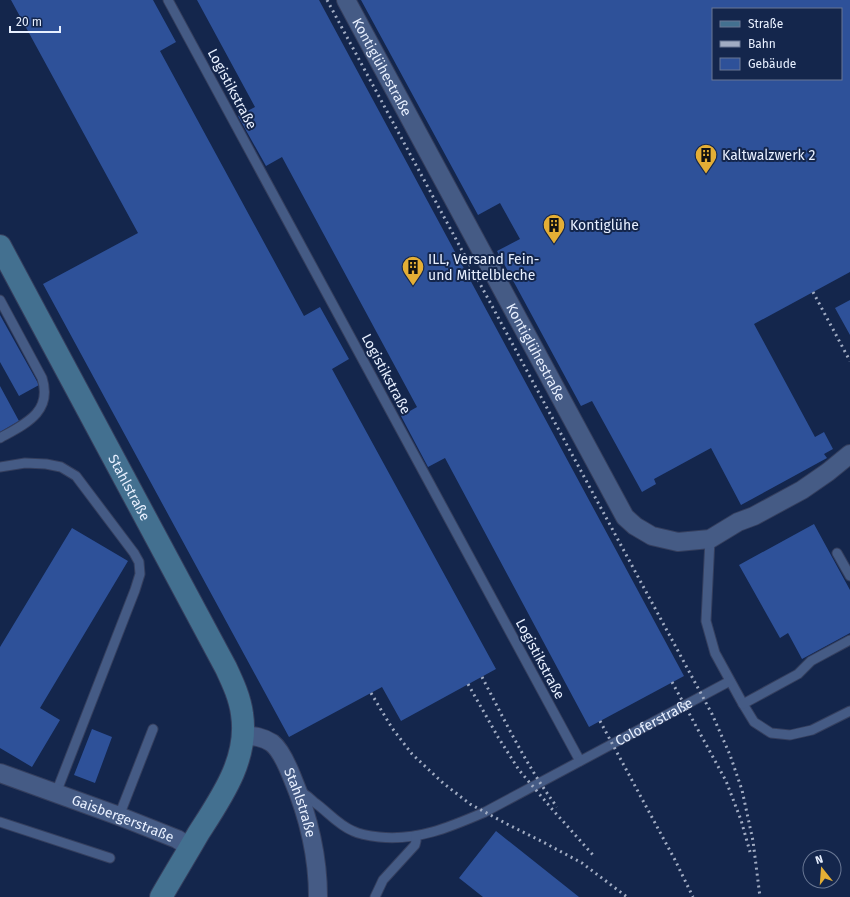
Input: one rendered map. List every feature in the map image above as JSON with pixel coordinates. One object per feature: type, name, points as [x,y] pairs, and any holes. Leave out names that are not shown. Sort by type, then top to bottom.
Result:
[{"type":"street","name":"Kontiglühestraße","points":[[346,0],[625,516],[635,526],[652,536],[678,542],[710,539]]},
{"type":"street","name":"Stahlstraße","points":[[0,246],[226,668],[239,697],[243,715],[243,735],[240,754],[232,776],[221,798],[190,847]]},
{"type":"street","points":[[710,539],[738,522],[754,516],[802,490],[850,454]]},
{"type":"street","name":"Stahlstraße","points":[[243,735],[262,737],[273,744],[286,762],[310,828],[318,877],[318,897]]},
{"type":"street","name":"Gaisbergerstraße","points":[[0,773],[119,816],[177,839],[190,847],[161,897]]},
{"type":"lane","name":"Logistikstraße","points":[[168,0],[580,761]]},
{"type":"lane","points":[[0,300],[42,378],[44,385],[44,395],[41,408],[35,416],[23,425],[0,438]]},
{"type":"lane","points":[[0,467],[25,464],[46,464],[61,467],[76,476],[134,553],[139,562],[140,574],[135,590],[56,793]]},
{"type":"lane","points":[[710,539],[706,621],[715,653],[754,722],[771,733],[790,735],[812,730],[850,711]]},
{"type":"lane","points":[[837,553],[850,576]]},
{"type":"lane","points":[[743,704],[798,674],[811,660],[850,640]]},
{"type":"lane","name":"Coloferstraße","points":[[297,789],[352,831],[368,836],[393,839],[416,836],[449,827],[485,812],[730,681]]},
{"type":"lane","points":[[119,816],[153,729]]},
{"type":"lane","points":[[0,822],[110,858]]},
{"type":"lane","points":[[375,897],[383,880],[415,845],[416,836]]},
{"type":"building","points":[[11,0],[153,0],[176,42],[160,51],[304,316],[320,307],[349,359],[332,369],[496,669],[401,721],[382,687],[289,737],[43,284],[138,233]]},
{"type":"building","name":"ILL, Versand Fein- und Mittelbleche","points":[[197,0],[319,0],[684,676],[589,727],[445,458],[428,467],[401,416],[417,407],[282,157],[266,166],[238,116],[255,107]]},
{"type":"building","name":"Kaltwalzwerk 2","points":[[361,0],[850,0],[850,272],[754,324],[815,437],[824,432],[833,449],[824,454],[827,458],[741,505],[711,448],[654,479],[656,484],[642,492],[592,401],[581,406],[497,251],[520,239],[500,203],[478,215]]},
{"type":"building","points":[[850,300],[850,335],[835,308]]},
{"type":"building","points":[[0,315],[39,385],[19,396],[0,362]]},
{"type":"building","points":[[0,386],[19,421],[0,432]]},
{"type":"building","points":[[814,524],[850,590],[850,633],[802,659],[788,633],[780,638],[739,565]]},
{"type":"building","points":[[72,528],[128,561],[40,708],[60,720],[32,767],[0,748],[0,647]]},
{"type":"building","points":[[92,729],[112,737],[95,783],[74,775]]},
{"type":"building","points":[[496,831],[579,897],[483,897],[459,878]]},
{"type":"railway","points":[[327,0],[712,714],[730,755],[742,790],[753,841],[760,897]]},
{"type":"railway","points":[[813,292],[850,361]]},
{"type":"railway","points":[[482,677],[526,760],[557,807]]},
{"type":"railway","points":[[672,682],[726,781],[741,820],[750,852]]},
{"type":"railway","points":[[468,684],[498,737],[519,770],[593,855]]},
{"type":"railway","points":[[371,693],[392,728],[412,754],[443,783],[470,804],[582,863],[627,897]]},
{"type":"railway","points":[[600,721],[675,860],[693,897]]},
{"type":"place","name":"Kaltwalzwerk 2","points":[[706,174]]},
{"type":"place","name":"Kontiglühe","points":[[554,244]]},
{"type":"place","name":"ILL, Versand Fein- und Mittelbleche","points":[[413,286]]}]
